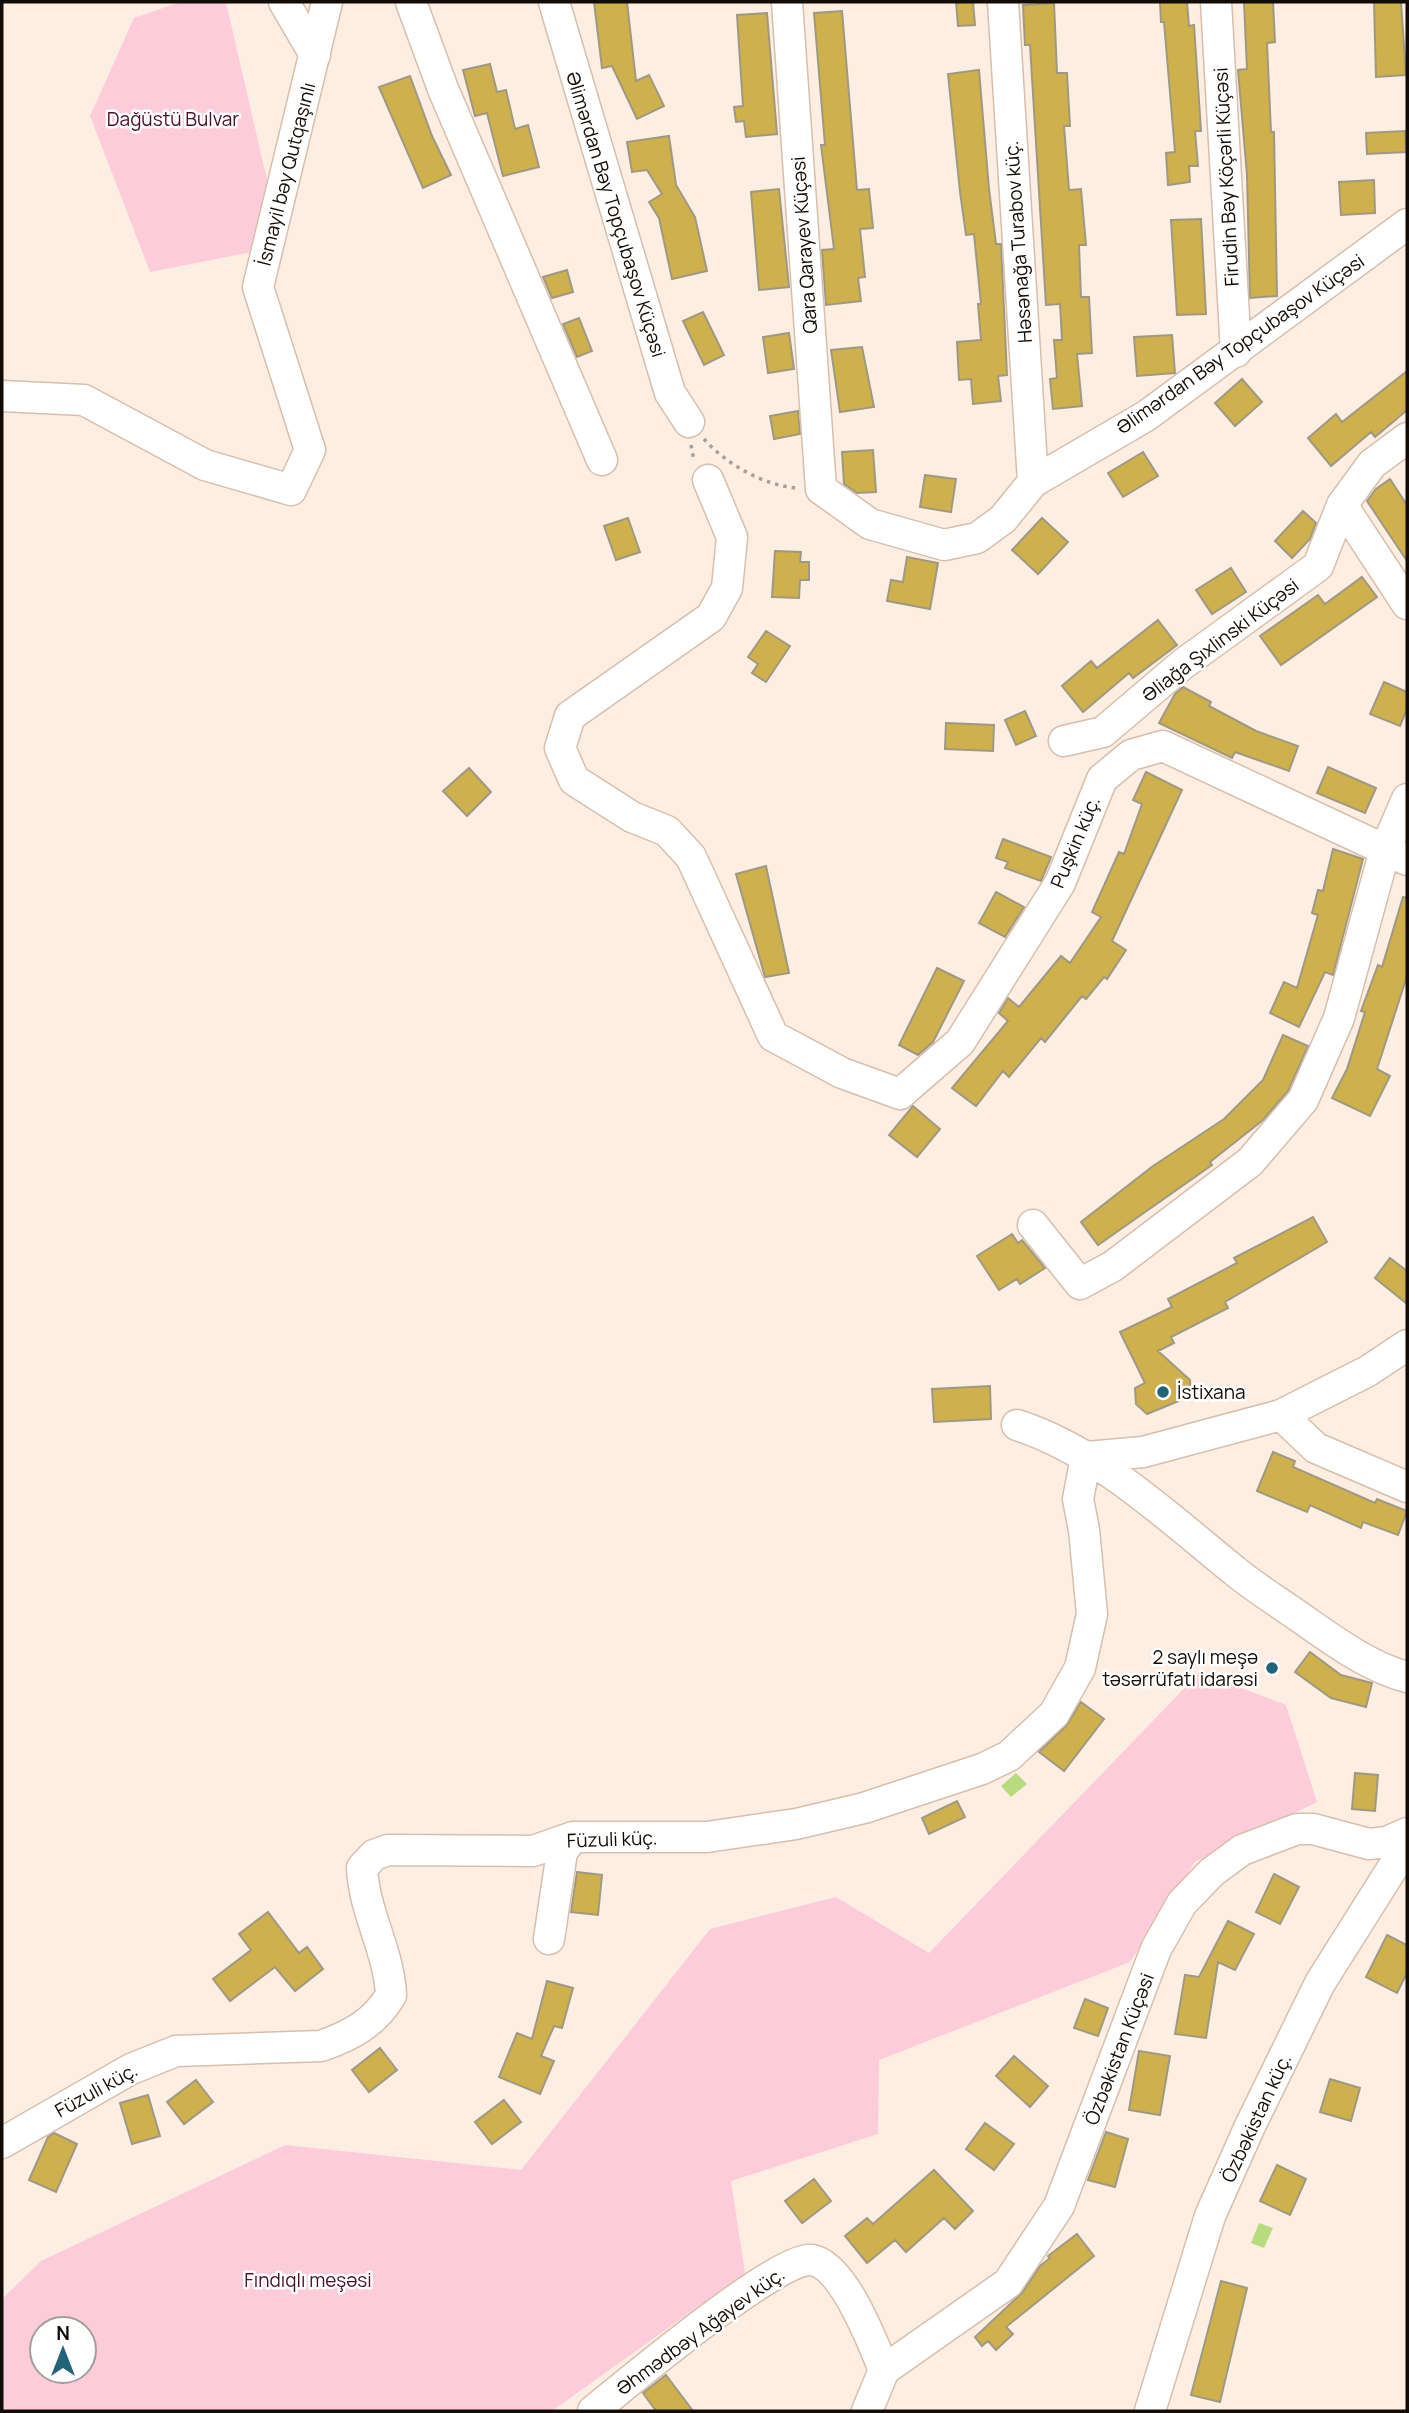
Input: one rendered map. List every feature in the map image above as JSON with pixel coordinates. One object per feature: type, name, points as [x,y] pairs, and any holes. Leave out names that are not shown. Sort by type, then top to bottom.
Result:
[{"type":"street","points":[[284,2],[315,55]]},
{"type":"street","name":"İsmayil bəy Qutqaşınlı","points":[[2,396],[84,400],[205,465],[291,490],[310,450],[258,287],[327,2]]},
{"type":"street","points":[[411,2],[443,89],[601,460]]},
{"type":"street","name":"Əlimərdan Bəy Topçubaşov Küçəsi","points":[[554,2],[670,393],[690,422]]},
{"type":"street","name":"Qara Qarayev Küçəsi","points":[[788,2],[821,489]]},
{"type":"street","name":"Həsənağa Turabov küç.","points":[[1003,2],[1033,482]]},
{"type":"street","name":"Firudin Bəy Köçərli Küçəsi","points":[[1216,2],[1237,352]]},
{"type":"street","name":"Əlimərdan Bəy Topçubaşov Küçəsi","points":[[821,489],[870,524],[944,545],[977,538],[1003,520],[1033,482],[1146,416],[1237,352],[1407,224]]},
{"type":"street","name":"Əliağa Şıxlinski Küçəsi","points":[[1064,741],[1103,732],[1183,664],[1318,566],[1342,505],[1372,464],[1407,438]]},
{"type":"street","name":"Puşkin küç.","points":[[708,481],[732,537],[727,588],[722,598],[711,617],[570,716],[560,748],[574,780],[632,817],[667,831],[691,857],[773,1036],[842,1073],[900,1094],[960,1042],[1060,883],[1102,779],[1131,755],[1163,746],[1396,855]]},
{"type":"street","points":[[1342,505],[1407,604]]},
{"type":"street","points":[[1032,1225],[1080,1284],[1113,1266],[1250,1162],[1303,1100],[1339,1018],[1396,855],[1407,799]]},
{"type":"street","points":[[1086,1457],[1143,1452],[1281,1415],[1368,1371],[1407,1345]]},
{"type":"street","points":[[1281,1415],[1316,1448],[1407,1487]]},
{"type":"street","points":[[1017,1426],[1045,1435],[1086,1457],[1239,1574],[1322,1633],[1384,1671],[1407,1677]]},
{"type":"street","name":"Füzuli küç.","points":[[2,2143],[122,2074],[176,2051],[321,2046],[342,2039],[368,2023],[391,1995],[387,1965],[363,1888],[362,1868],[373,1855],[388,1850],[533,1851],[573,1838],[707,1837],[796,1824],[876,1804],[982,1769],[1010,1756],[1054,1714],[1080,1668],[1092,1614],[1078,1499],[1086,1457]]},
{"type":"street","name":"Özbəkistan Küçəsi","points":[[884,2370],[1008,2283],[1059,2206],[1156,1949],[1182,1903],[1212,1872],[1242,1850],[1297,1829],[1313,1829],[1369,1843],[1387,1842],[1407,1833]]},
{"type":"street","points":[[549,1939],[562,1852],[573,1838]]},
{"type":"street","name":"Özbəkistan küç.","points":[[1150,2411],[1210,2216],[1250,2126],[1320,1983],[1407,1845]]},
{"type":"street","name":"Əhmədbəy Ağayev küç.","points":[[593,2411],[671,2347],[766,2280],[794,2263],[812,2260],[827,2269],[844,2290],[865,2323],[884,2370]]},
{"type":"street","points":[[867,2411],[884,2370]]},
{"type":"path","points":[[690,422],[692,458],[708,481]]},
{"type":"path","points":[[690,422],[715,451],[744,469],[782,487],[821,489]]},
{"type":"green space","name":"Dağüstü Bulvar","points":[[180,2],[226,2],[267,180],[257,251],[150,272],[90,116],[134,18]]},
{"type":"green space","name":"Fındıqlı meşəsi","points":[[1200,1672],[1286,1705],[1317,1802],[1195,1862],[1130,1962],[879,2060],[878,2134],[731,2181],[745,2273],[552,2411],[2,2411],[2,2299],[41,2261],[285,2145],[521,2170],[710,1929],[836,1897],[929,1953]]},
{"type":"shaded area","points":[[1016,1773],[1027,1784],[1011,1797],[1001,1786]]},
{"type":"shaded area","points":[[1259,2223],[1273,2228],[1264,2248],[1251,2243]]},
{"type":"building","points":[[594,2],[627,2],[636,81],[649,75],[664,106],[637,119],[612,66],[602,68]]},
{"type":"building","points":[[956,2],[973,2],[975,25],[958,26]]},
{"type":"building","points":[[1160,2],[1187,2],[1189,26],[1194,25],[1201,131],[1195,131],[1198,166],[1189,166],[1190,182],[1168,185],[1166,153],[1175,152]]},
{"type":"building","points":[[1244,2],[1273,2],[1275,42],[1267,43],[1271,132],[1274,132],[1277,296],[1250,298],[1247,175],[1238,70],[1247,69]]},
{"type":"building","points":[[1374,2],[1401,2],[1406,75],[1376,77]]},
{"type":"building","points":[[1054,3],[1057,73],[1067,73],[1070,126],[1064,126],[1069,190],[1081,189],[1086,245],[1079,245],[1081,297],[1089,297],[1092,353],[1077,354],[1082,406],[1053,409],[1050,379],[1057,378],[1054,340],[1062,340],[1060,304],[1046,305],[1030,45],[1025,45],[1023,5]]},
{"type":"building","points":[[842,11],[857,190],[869,189],[873,228],[860,229],[865,277],[858,278],[861,301],[826,305],[822,250],[834,249],[821,145],[825,145],[814,13]]},
{"type":"building","points":[[767,13],[777,134],[746,137],[744,121],[736,122],[734,107],[743,106],[737,15]]},
{"type":"building","points":[[490,64],[497,92],[506,90],[515,129],[528,125],[539,167],[503,176],[487,113],[475,116],[463,70]]},
{"type":"building","points":[[979,70],[989,189],[996,244],[1001,244],[1007,375],[998,376],[1001,401],[973,404],[971,379],[959,380],[957,342],[981,340],[978,304],[981,304],[974,234],[966,235],[948,74]]},
{"type":"building","points":[[410,76],[432,136],[451,175],[423,188],[379,87]]},
{"type":"building","points":[[1405,131],[1407,152],[1367,154],[1366,133]]},
{"type":"building","points":[[669,136],[676,185],[695,217],[707,271],[672,279],[659,218],[649,202],[662,194],[647,170],[632,172],[627,142]]},
{"type":"building","points":[[1374,180],[1375,213],[1341,215],[1339,182]]},
{"type":"building","points":[[779,189],[789,287],[759,290],[751,192]]},
{"type":"building","points":[[1201,219],[1206,314],[1177,315],[1171,220]]},
{"type":"building","points":[[567,270],[573,292],[552,298],[543,277]]},
{"type":"building","points":[[703,312],[724,355],[704,365],[683,321]]},
{"type":"building","points":[[579,318],[592,351],[577,357],[563,324]]},
{"type":"building","points":[[789,333],[794,369],[768,373],[763,337]]},
{"type":"building","points":[[1172,335],[1175,373],[1137,376],[1134,337]]},
{"type":"building","points":[[862,347],[874,407],[840,412],[831,350]]},
{"type":"building","points":[[1407,371],[1407,410],[1375,437],[1371,432],[1331,466],[1308,438],[1336,414],[1342,422]]},
{"type":"building","points":[[1242,379],[1262,402],[1235,426],[1215,403]]},
{"type":"building","points":[[798,411],[800,434],[774,439],[770,416]]},
{"type":"building","points":[[873,450],[876,492],[857,493],[844,484],[842,452]]},
{"type":"building","points":[[1143,452],[1158,476],[1123,497],[1108,473]]},
{"type":"building","points":[[925,475],[956,479],[951,512],[920,507]]},
{"type":"building","points":[[1390,479],[1407,505],[1407,561],[1367,501],[1376,489]]},
{"type":"building","points":[[1303,511],[1316,523],[1310,539],[1292,558],[1275,541]]},
{"type":"building","points":[[628,518],[640,552],[616,560],[604,526]]},
{"type":"building","points":[[1042,518],[1068,542],[1038,574],[1012,550]]},
{"type":"building","points":[[775,551],[801,552],[800,562],[809,562],[809,580],[800,580],[799,598],[772,597]]},
{"type":"building","points":[[907,557],[938,563],[930,609],[887,601],[891,580],[903,582]]},
{"type":"building","points":[[1231,568],[1246,592],[1212,614],[1196,590]]},
{"type":"building","points":[[1362,577],[1377,597],[1281,665],[1260,636],[1318,595],[1325,604]]},
{"type":"building","points":[[1158,620],[1177,645],[1133,678],[1129,673],[1083,712],[1062,686],[1091,661],[1097,668]]},
{"type":"building","points":[[766,631],[790,646],[766,682],[752,673],[758,664],[748,657]]},
{"type":"building","points":[[1384,682],[1407,692],[1407,709],[1400,726],[1370,714]]},
{"type":"building","points":[[1183,687],[1211,702],[1209,706],[1256,731],[1298,746],[1289,771],[1235,752],[1232,758],[1159,723],[1175,694]]},
{"type":"building","points":[[1025,711],[1036,736],[1016,745],[1005,720]]},
{"type":"building","points":[[946,723],[994,725],[993,751],[945,749]]},
{"type":"building","points":[[1328,767],[1376,788],[1365,813],[1317,793]]},
{"type":"building","points":[[469,768],[491,792],[467,816],[443,791]]},
{"type":"building","points":[[1146,772],[1182,790],[1112,941],[1126,950],[1107,979],[1104,977],[1086,999],[1082,996],[1045,1042],[1041,1038],[1009,1077],[1003,1071],[976,1106],[952,1088],[1008,1021],[999,1013],[1008,998],[1019,1007],[1061,956],[1070,963],[1101,917],[1092,912],[1119,852],[1124,854],[1142,804],[1133,800]]},
{"type":"building","points":[[1003,839],[1051,857],[1041,881],[1005,868],[1008,862],[996,858]]},
{"type":"building","points":[[1333,849],[1363,859],[1333,975],[1325,972],[1299,1027],[1270,1013],[1284,982],[1297,988],[1318,915],[1312,913],[1318,890],[1323,891]]},
{"type":"building","points":[[766,866],[789,973],[765,977],[736,874]]},
{"type":"building","points":[[996,892],[1024,907],[1005,937],[979,923]]},
{"type":"building","points":[[1403,897],[1407,898],[1407,976],[1377,1069],[1390,1076],[1370,1116],[1332,1098],[1347,1069],[1365,1012],[1361,1011],[1378,965],[1382,967]]},
{"type":"building","points":[[937,968],[964,981],[933,1042],[918,1055],[899,1045]]},
{"type":"building","points":[[1283,1035],[1308,1046],[1288,1091],[1263,1120],[1210,1162],[1212,1165],[1098,1245],[1081,1222],[1153,1166],[1224,1119],[1263,1080]]},
{"type":"building","points":[[913,1106],[940,1129],[917,1157],[889,1135]]},
{"type":"building","points":[[1313,1217],[1327,1242],[1225,1302],[1228,1308],[1171,1337],[1174,1343],[1158,1351],[1190,1380],[1191,1396],[1147,1414],[1136,1404],[1135,1388],[1145,1383],[1120,1332],[1172,1307],[1168,1299],[1237,1263],[1234,1258]]},
{"type":"building","points":[[1012,1234],[1018,1243],[1022,1240],[1045,1268],[1020,1284],[1017,1279],[999,1290],[977,1256]]},
{"type":"building","points":[[1390,1258],[1407,1271],[1407,1304],[1375,1278]]},
{"type":"building","points":[[990,1386],[991,1419],[934,1422],[932,1389]]},
{"type":"building","points":[[1273,1452],[1295,1461],[1293,1467],[1375,1503],[1377,1499],[1407,1511],[1398,1535],[1363,1522],[1361,1528],[1310,1505],[1307,1512],[1257,1491]]},
{"type":"building","points":[[1310,1652],[1341,1675],[1372,1683],[1366,1707],[1331,1698],[1295,1672]]},
{"type":"building","points":[[1081,1702],[1104,1719],[1064,1771],[1039,1752],[1066,1726]]},
{"type":"building","points":[[1355,1773],[1378,1775],[1375,1811],[1352,1809]]},
{"type":"building","points":[[957,1801],[965,1817],[929,1834],[922,1818]]},
{"type":"building","points":[[577,1872],[602,1875],[598,1915],[571,1912]]},
{"type":"building","points":[[1274,1874],[1299,1887],[1280,1924],[1256,1912]]},
{"type":"building","points":[[268,1912],[299,1953],[307,1947],[323,1969],[295,1991],[275,1967],[230,2001],[213,1979],[251,1950],[239,1934]]},
{"type":"building","points":[[1228,1921],[1254,1934],[1235,1970],[1218,1962],[1206,2038],[1175,2034],[1185,1975],[1199,1977]]},
{"type":"building","points":[[1387,1935],[1407,1945],[1407,1973],[1397,1993],[1366,1977]]},
{"type":"building","points":[[547,1981],[573,1988],[562,2028],[554,2026],[541,2056],[554,2061],[540,2094],[499,2077],[517,2033],[532,2039]]},
{"type":"building","points":[[1085,1999],[1108,2008],[1098,2036],[1074,2028]]},
{"type":"building","points":[[380,2048],[397,2070],[369,2092],[352,2070]]},
{"type":"building","points":[[1139,2051],[1170,2056],[1160,2115],[1129,2110]]},
{"type":"building","points":[[1014,2056],[1048,2086],[1030,2107],[996,2076]]},
{"type":"building","points":[[1330,2079],[1360,2088],[1351,2121],[1320,2112]]},
{"type":"building","points":[[196,2080],[213,2102],[184,2124],[167,2102]]},
{"type":"building","points":[[148,2095],[160,2136],[132,2144],[120,2103]]},
{"type":"building","points":[[504,2100],[521,2122],[492,2144],[475,2122]]},
{"type":"building","points":[[985,2123],[1014,2144],[994,2170],[966,2149]]},
{"type":"building","points":[[1106,2132],[1128,2139],[1115,2187],[1088,2180]]},
{"type":"building","points":[[54,2133],[77,2144],[56,2192],[29,2180],[48,2137]]},
{"type":"building","points":[[1277,2165],[1306,2179],[1290,2215],[1260,2201]]},
{"type":"building","points":[[934,2170],[973,2211],[955,2229],[944,2218],[906,2252],[895,2240],[867,2263],[845,2236],[867,2218],[873,2224]]},
{"type":"building","points":[[814,2179],[831,2201],[802,2223],[785,2201]]},
{"type":"building","points":[[1077,2234],[1094,2256],[1006,2327],[1013,2334],[996,2350],[988,2341],[982,2346],[975,2337],[1022,2293],[1040,2266],[1050,2258],[1048,2256]]},
{"type":"building","points":[[1221,2281],[1247,2288],[1220,2402],[1191,2395]]},
{"type":"building","points":[[666,2375],[693,2411],[656,2411],[643,2393]]},
{"type":"place","name":"İstixana","points":[[1163,1392]]},
{"type":"place","name":"2 saylı meşə təsərrüfatı idarəsi","points":[[1272,1668]]}]
